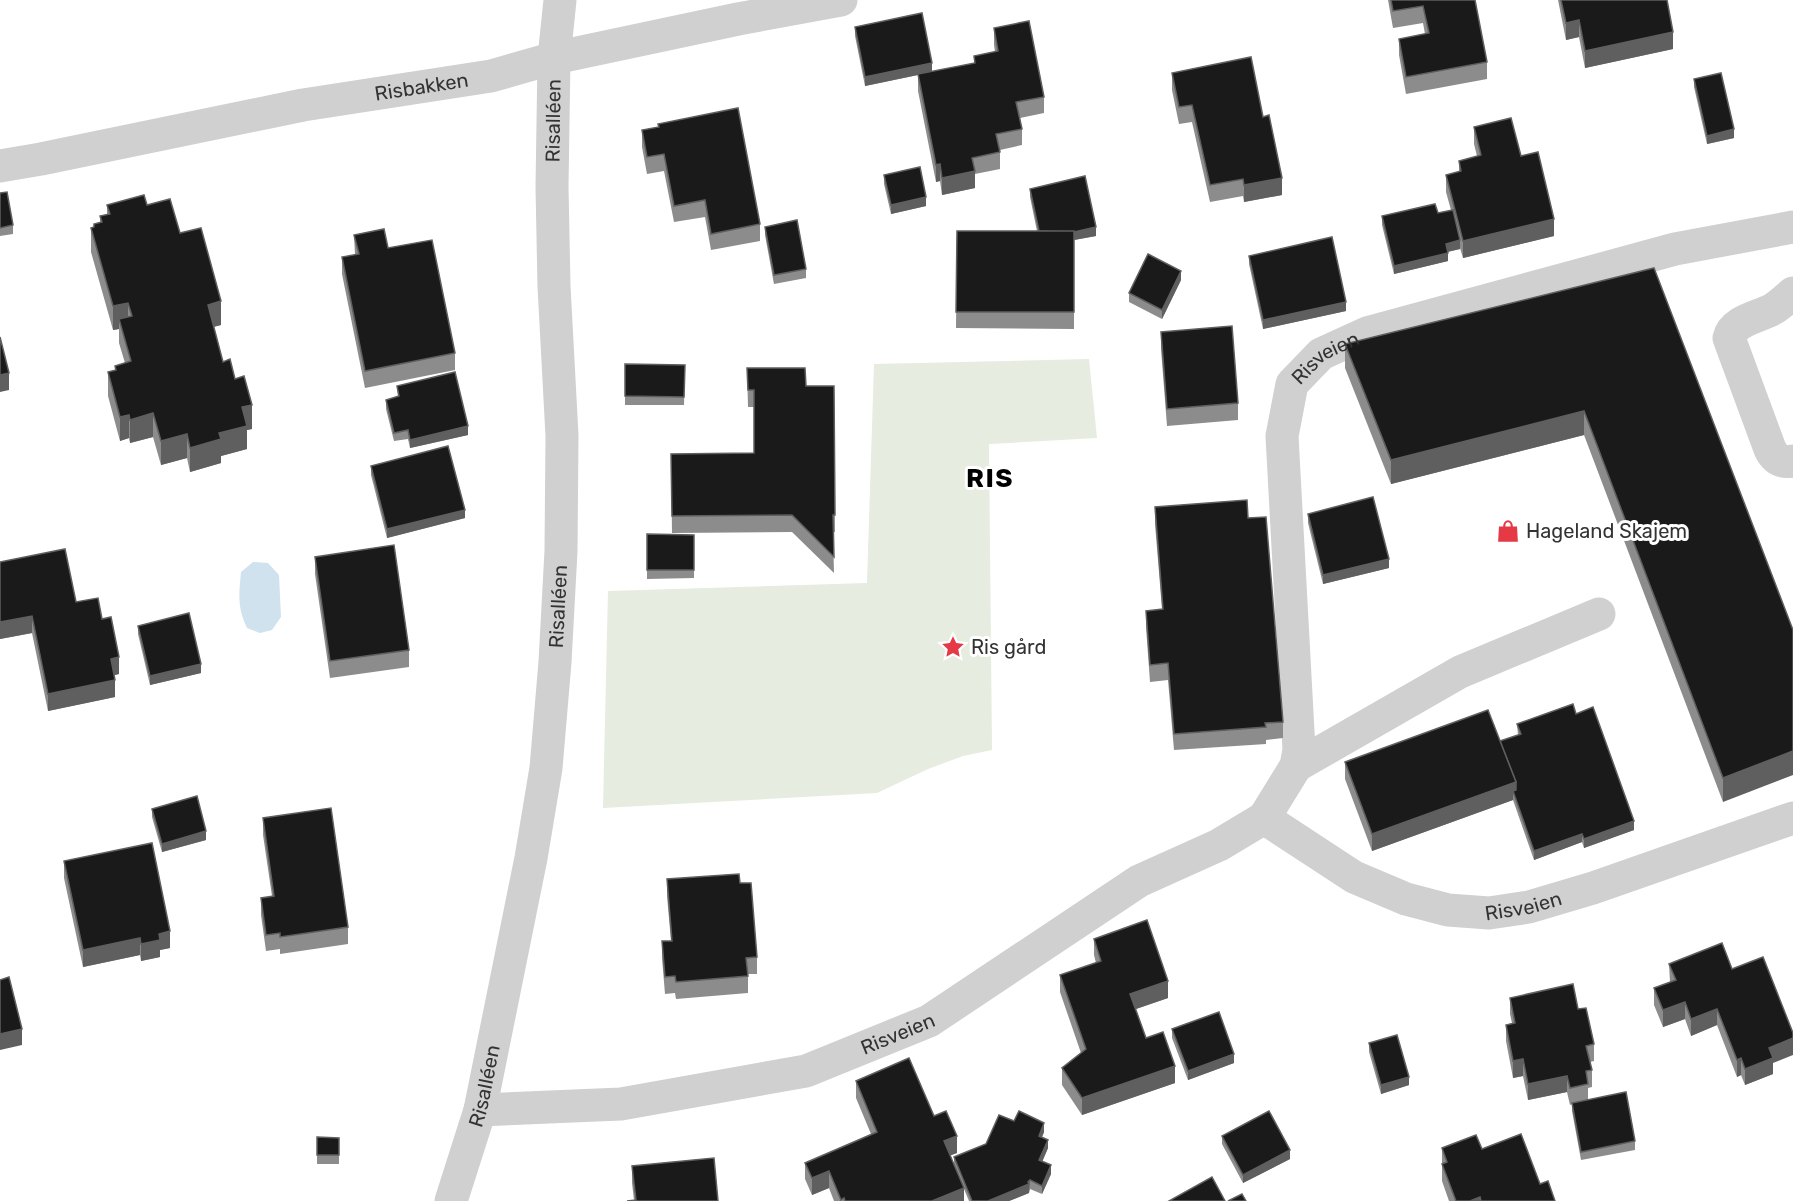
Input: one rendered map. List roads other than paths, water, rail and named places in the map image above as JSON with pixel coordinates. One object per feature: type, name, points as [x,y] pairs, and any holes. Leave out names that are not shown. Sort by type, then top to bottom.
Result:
[{"type":"street","name":"Risalléen","points":[[451,1201],[480,1110],[531,858],[546,768],[561,551],[562,436],[554,286],[552,187],[554,58],[560,0]]},
{"type":"street","name":"Risbakken","points":[[0,166],[303,105],[491,76],[554,58],[841,0]]},
{"type":"street","name":"Risveien","points":[[480,1110],[621,1104],[806,1071],[929,1021],[1139,880],[1219,845],[1264,818],[1296,766],[1299,750],[1282,436],[1292,384],[1321,354],[1367,333],[1675,249],[1793,228]]},
{"type":"street","points":[[1793,293],[1774,308],[1736,326],[1730,331],[1729,338],[1770,449],[1781,461],[1793,461]]},
{"type":"street","points":[[1296,766],[1460,672],[1599,614]]},
{"type":"street","name":"Risveien","points":[[1264,818],[1353,877],[1406,899],[1448,910],[1489,913],[1529,907],[1593,888],[1793,819]]},
{"type":"water","points":[[253,562],[268,563],[279,575],[281,617],[272,630],[260,633],[247,628],[240,600],[241,572]]},
{"type":"place","name":"Hageland Skajem","points":[[1508,531]]},
{"type":"place","name":"Ris gård","points":[[953,647]]},
{"type":"district","name":"RIS","points":[[990,478]]}]
